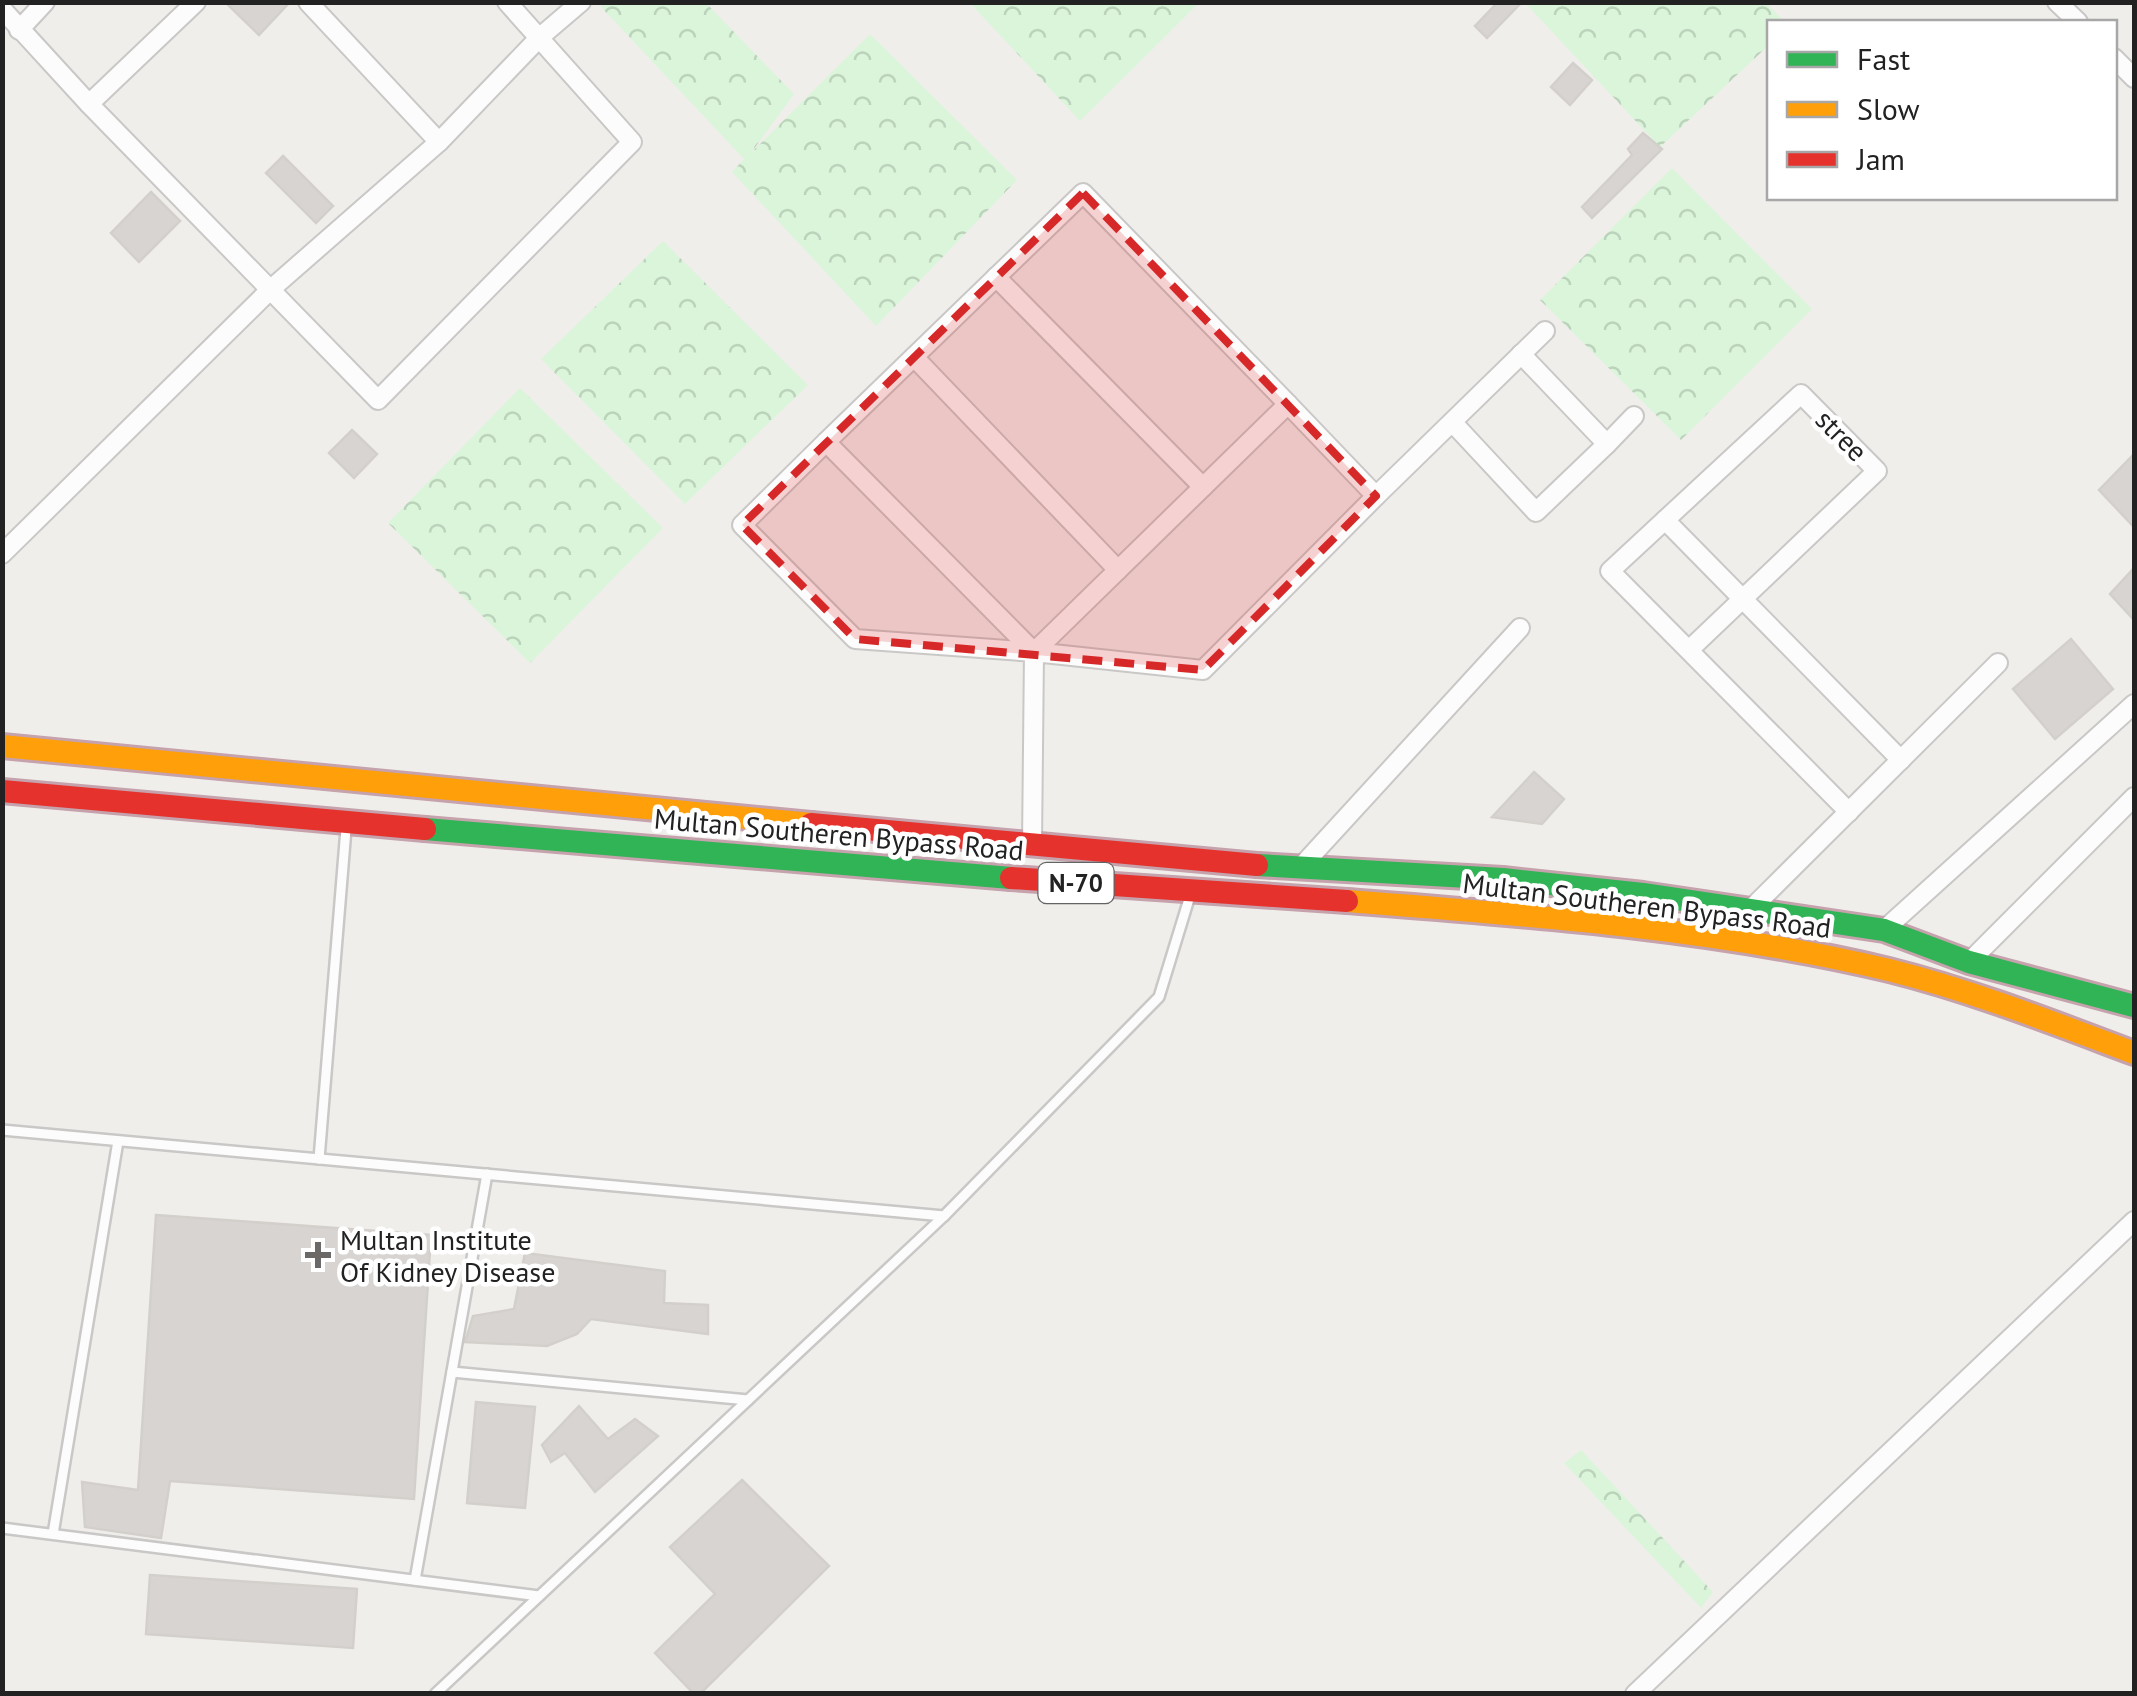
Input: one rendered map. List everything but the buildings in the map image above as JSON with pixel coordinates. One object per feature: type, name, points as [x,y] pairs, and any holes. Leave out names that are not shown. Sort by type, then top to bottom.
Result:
[{"type":"highway","name":"Multan Southeren Bypass Road","points":[[2,746],[1032,845],[1300,868],[1503,880],[1750,909],[1884,930],[1969,962],[2134,1006]]},
{"type":"highway","name":"Multan Southeren Bypass Road","points":[[2,790],[1191,892],[1480,912],[1740,944],[1843,961],[1987,998],[2134,1053]]},
{"type":"street","points":[[19,30],[46,2]]},
{"type":"street","points":[[89,104],[196,2]]},
{"type":"street","points":[[308,2],[439,142]]},
{"type":"street","points":[[2,9],[89,104],[378,400],[632,142],[507,2]]},
{"type":"street","points":[[2,554],[270,289],[439,142],[540,37],[581,2]]},
{"type":"street","points":[[2057,2],[2076,20]]},
{"type":"street","points":[[1376,496],[1082,193],[742,524],[855,639],[1203,670],[1545,331]]},
{"type":"street","points":[[996,277],[1203,486]]},
{"type":"street","points":[[1521,354],[1607,444]]},
{"type":"street","points":[[914,357],[1118,570]]},
{"type":"street","name":"stree","points":[[1689,650],[1877,470],[1801,394],[1610,571],[1848,812]]},
{"type":"street","points":[[1032,845],[1034,652],[1288,404]]},
{"type":"street","points":[[1454,424],[1536,512],[1634,416]]},
{"type":"street","points":[[826,442],[1034,652]]},
{"type":"street","points":[[1665,520],[1740,601],[1900,760]]},
{"type":"street","points":[[1300,868],[1520,628]]},
{"type":"street","points":[[1750,909],[1998,663]]},
{"type":"street","points":[[1884,930],[2134,704]]},
{"type":"street","points":[[1969,962],[2134,796]]},
{"type":"street","points":[[1635,1694],[2134,1221]]},
{"type":"lane","points":[[319,1159],[347,821]]},
{"type":"lane","points":[[435,1694],[944,1216],[1159,997],[1191,892]]},
{"type":"lane","points":[[2,1130],[944,1216]]},
{"type":"lane","points":[[53,1534],[118,1141]]},
{"type":"lane","points":[[414,1580],[487,1174]]},
{"type":"lane","points":[[452,1372],[748,1400]]},
{"type":"lane","points":[[2,1528],[540,1596]]},
{"type":"highlighted area","points":[[1083,193],[1376,496],[1203,670],[855,639],[742,525]]},
{"type":"green space","points":[[605,2],[706,3],[794,94],[751,153],[870,34],[1017,180],[876,326],[732,172],[744,159],[601,7]]},
{"type":"green space","points":[[970,3],[1199,3],[1080,121]]},
{"type":"green space","points":[[1525,3],[1766,3],[1783,20],[1767,20],[1767,47],[1660,147]]},
{"type":"green space","points":[[1672,168],[1812,309],[1681,440],[1540,300]]},
{"type":"green space","points":[[663,241],[808,385],[685,504],[541,359]]},
{"type":"green space","points":[[520,388],[663,528],[530,663],[388,523]]},
{"type":"green space","points":[[1581,1450],[1713,1592],[1701,1608],[1564,1463]]},
{"type":"traffic: fast","points":[[425,829],[1011,878]]},
{"type":"traffic: fast","points":[[1257,865],[1503,879],[1643,894],[1884,930],[1969,962],[2134,1006]]},
{"type":"traffic: slow","points":[[2,746],[811,824]]},
{"type":"traffic: slow","points":[[1347,901],[1620,925],[1756,943],[1889,970],[1951,988],[2134,1053]]},
{"type":"traffic: jam","points":[[2,791],[425,829]]},
{"type":"traffic: jam","points":[[811,824],[1257,865]]},
{"type":"traffic: jam","points":[[1011,878],[1347,901]]},
{"type":"place","name":"Multan Institute Of Kidney Disease","points":[[318,1255]]}]
